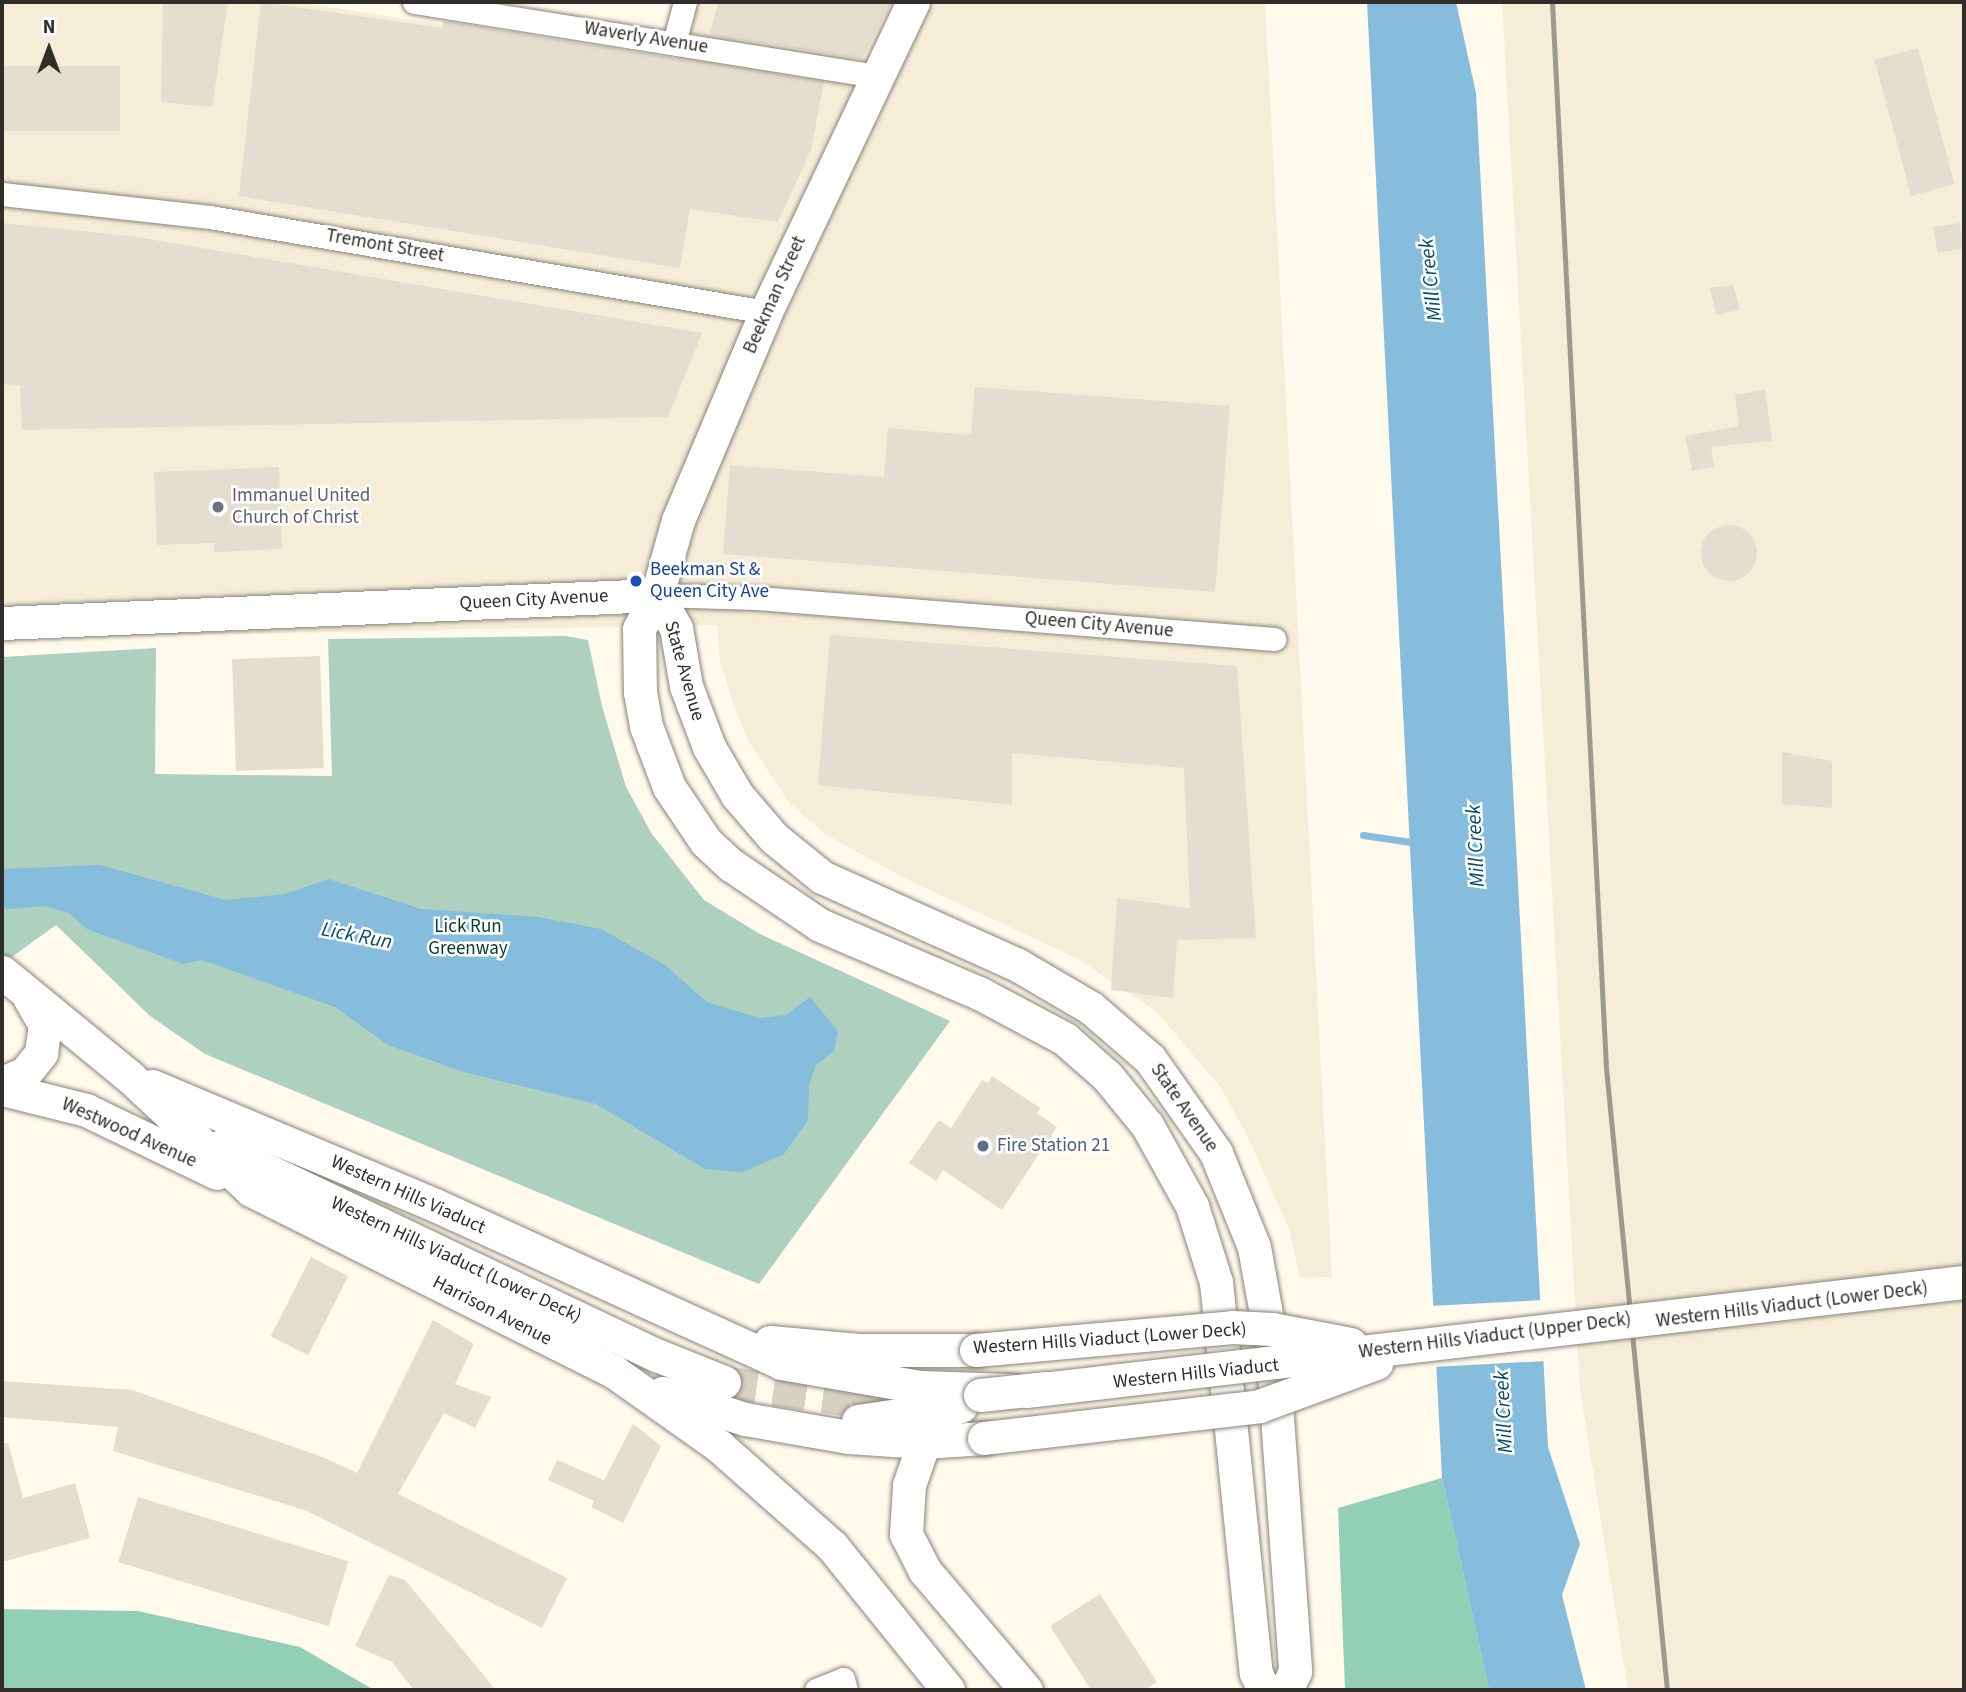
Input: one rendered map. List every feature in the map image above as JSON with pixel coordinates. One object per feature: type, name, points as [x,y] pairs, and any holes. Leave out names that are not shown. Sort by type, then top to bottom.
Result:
[{"type":"main road","name":"Beekman Street","points":[[657,595],[678,520],[766,312],[913,2]]},
{"type":"main road","name":"Queen City Avenue","points":[[2,623],[657,595]]},
{"type":"main road","name":"State Avenue","points":[[657,595],[639,629],[646,726],[669,787],[706,842],[763,889],[820,925],[979,993],[1065,1040],[1126,1097],[1180,1181],[1208,1249],[1216,1282],[1256,1673],[1264,1690]]},
{"type":"main road","name":"State Avenue","points":[[657,595],[676,628],[686,686],[709,747],[737,794],[774,838],[822,877],[1016,964],[1091,1008],[1150,1059],[1216,1153],[1254,1247],[1272,1347],[1295,1671],[1286,1690]]},
{"type":"main road","name":"Harrison Avenue","points":[[2,972],[30,999],[130,1077],[251,1191],[612,1371],[719,1446],[783,1497],[832,1546],[948,1690]]},
{"type":"main road","points":[[2,1083],[25,1073],[41,1053],[45,1025],[30,999]]},
{"type":"main road","name":"Western Hills Viaduct","points":[[130,1077],[435,1205],[683,1321]]},
{"type":"main road","name":"Westwood Avenue","points":[[2,1089],[86,1110],[251,1191]]},
{"type":"main road","name":"Western Hills Viaduct (Lower Deck)","points":[[190,1133],[659,1356],[724,1382]]},
{"type":"main road","name":"Western Hills Viaduct (Lower Deck)","points":[[779,1424],[848,1437],[924,1442],[1259,1406],[1412,1352],[1964,1283]]},
{"type":"main road","name":"Western Hills Viaduct (Upper Deck)","points":[[779,1424],[899,1417],[966,1401],[1026,1391],[1964,1283]]},
{"type":"main road","name":"Western Hills Viaduct (Upper Deck)","points":[[683,1321],[833,1375],[920,1387],[1026,1391]]},
{"type":"main road","name":"Western Hills Viaduct (Lower Deck)","points":[[741,1343],[859,1350],[975,1350],[1231,1327],[1412,1352]]},
{"type":"main road","name":"Western Hills Viaduct","points":[[966,1401],[1412,1352]]},
{"type":"main road","points":[[612,1371],[681,1400],[745,1419],[779,1424]]},
{"type":"main road","points":[[966,1401],[924,1442],[905,1509],[906,1534],[925,1572],[1026,1690]]},
{"type":"street","name":"Waverly Avenue","points":[[414,2],[877,76]]},
{"type":"street","points":[[674,43],[685,2]]},
{"type":"street","name":"Tremont Street","points":[[2,194],[210,217],[766,312]]},
{"type":"street","name":"Queen City Avenue","points":[[657,595],[749,597],[1274,639]]},
{"type":"street","points":[[816,1690],[844,1685]]},
{"type":"shaded area","points":[[2,2],[295,2],[678,61],[695,2],[1265,2],[1332,1277],[1300,1278],[1289,1229],[1246,1133],[1221,1088],[1157,1012],[1076,958],[906,879],[828,836],[790,804],[749,742],[733,704],[720,661],[717,625],[2,638]]},
{"type":"shaded area","points":[[1502,2],[1964,2],[1964,1690],[1628,1690],[1580,1390]]},
{"type":"green space","name":"Lick Run Greenway","points":[[565,636],[588,640],[602,706],[626,787],[652,834],[704,900],[760,934],[950,1021],[759,1284],[205,1054],[150,1016],[56,925],[2,964],[2,657],[156,648],[155,774],[332,776],[328,639]]},
{"type":"green space","points":[[1442,1478],[1489,1690],[1345,1690],[1338,1508]]},
{"type":"green space","points":[[2,1609],[138,1611],[300,1647],[374,1690],[2,1690]]},
{"type":"water","name":"Mill Creek","points":[[1367,2],[1456,2],[1476,93],[1548,1447],[1580,1544],[1562,1595],[1586,1690],[1489,1690],[1442,1478]]},
{"type":"water","points":[[100,865],[226,900],[285,894],[329,879],[421,909],[538,917],[601,929],[665,965],[707,1002],[760,1018],[786,1015],[810,997],[838,1031],[834,1051],[816,1065],[809,1084],[808,1120],[784,1154],[743,1172],[705,1169],[596,1104],[464,1072],[388,1045],[335,1007],[202,960],[183,964],[87,929],[69,913],[44,906],[6,909],[2,904],[2,869]]},
{"type":"pier","points":[[1544,1300],[1547,1361],[1432,1367],[1429,1306]]},
{"type":"building","points":[[163,2],[228,2],[212,107],[161,102]]},
{"type":"building","points":[[261,2],[443,28],[443,21],[824,82],[811,150],[778,222],[690,209],[680,268],[239,196]]},
{"type":"building","points":[[718,2],[892,2],[862,59],[710,35]]},
{"type":"building","points":[[1918,48],[1954,184],[1911,196],[1875,60]]},
{"type":"building","points":[[2,66],[120,66],[120,131],[2,131]]},
{"type":"building","points":[[2,223],[131,236],[702,333],[668,417],[22,430],[20,385],[2,384]]},
{"type":"building","points":[[1960,223],[1964,249],[1937,253],[1933,227]]},
{"type":"building","points":[[1733,285],[1740,310],[1716,315],[1710,288]]},
{"type":"building","points":[[975,387],[1230,406],[1215,592],[723,554],[730,465],[884,477],[888,428],[971,435]]},
{"type":"building","points":[[1765,390],[1772,441],[1711,447],[1714,467],[1692,471],[1685,436],[1739,426],[1735,395]]},
{"type":"building","name":"Immanuel United Church of Christ","points":[[279,467],[282,549],[214,552],[214,543],[157,545],[154,472]]},
{"type":"building","points":[[1729,525],[1740,527],[1749,533],[1755,542],[1755,564],[1749,573],[1740,579],[1729,581],[1718,579],[1709,573],[1703,564],[1701,553],[1703,542],[1709,533],[1718,527]]},
{"type":"building","points":[[830,635],[1237,666],[1256,938],[1177,940],[1173,998],[1111,990],[1117,898],[1190,908],[1184,768],[1012,753],[1012,805],[818,785]]},
{"type":"building","points":[[320,656],[324,768],[236,771],[232,659]]},
{"type":"building","points":[[1782,752],[1832,761],[1832,808],[1782,804]]},
{"type":"building","name":"Fire Station 21","points":[[992,1076],[1040,1108],[1037,1113],[1057,1127],[1002,1210],[943,1170],[936,1181],[909,1163],[939,1120],[951,1128],[982,1080],[988,1083]]},
{"type":"building","points":[[311,1257],[348,1276],[308,1355],[271,1336]]},
{"type":"building","points":[[433,1320],[474,1344],[455,1384],[491,1397],[475,1428],[444,1413],[398,1494],[567,1578],[542,1628],[307,1511],[113,1451],[118,1427],[2,1417],[2,1381],[132,1390],[325,1458],[357,1473]]},
{"type":"building","points":[[633,1424],[661,1446],[623,1523],[591,1507],[594,1501],[548,1480],[557,1460],[604,1480]]},
{"type":"building","points":[[8,1443],[23,1498],[75,1483],[90,1538],[2,1562],[2,1444]]},
{"type":"building","points":[[138,1497],[348,1561],[329,1626],[118,1562]]},
{"type":"building","points":[[389,1575],[405,1580],[496,1690],[414,1690],[392,1662],[355,1646]]},
{"type":"building","points":[[1100,1594],[1157,1682],[1145,1690],[1091,1690],[1050,1626]]},
{"type":"waterway","name":"Lick Run","points":[[1363,835],[1417,843]]},
{"type":"tunnel","points":[[724,1382],[851,1400],[936,1397]]},
{"type":"railway","points":[[1552,2],[1606,1068],[1667,1690]]},
{"type":"place","name":"Immanuel United Church of Christ","points":[[218,507]]},
{"type":"place","name":"Beekman St & Queen City Ave","points":[[636,581]]},
{"type":"place","name":"Fire Station 21","points":[[983,1146]]}]
